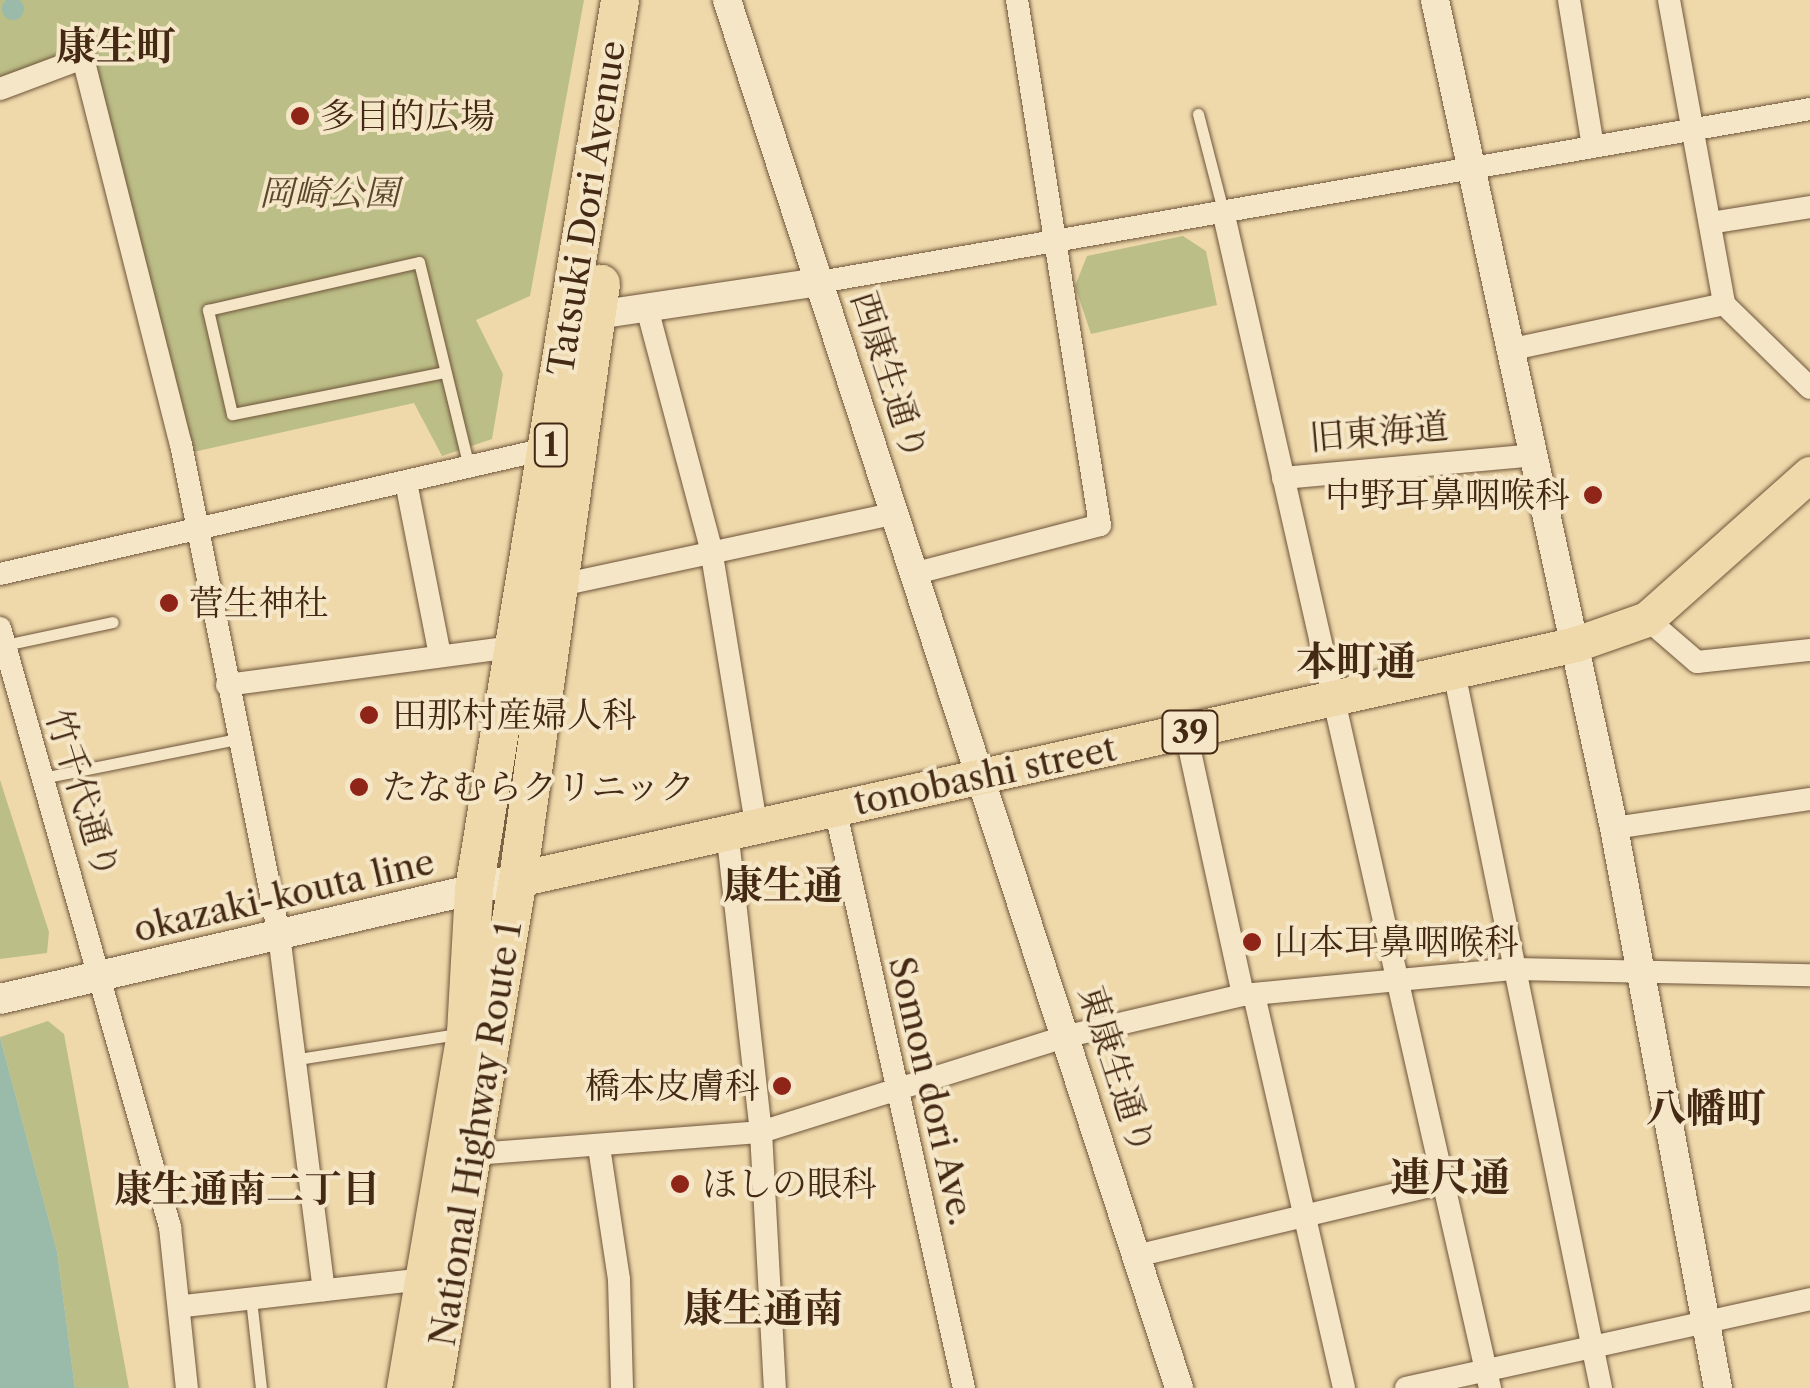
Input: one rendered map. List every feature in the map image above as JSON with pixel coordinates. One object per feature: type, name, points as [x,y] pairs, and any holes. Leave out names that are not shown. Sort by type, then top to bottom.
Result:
[{"type":"highway","name":"Tatsuki Dori Avenue","points":[[474,890],[519,646],[620,0]]},
{"type":"highway","name":"Tatsuki Dori Avenue","points":[[518,879],[642,0]]},
{"type":"highway","name":"National Highway Route 1","points":[[433,1388],[518,879]]},
{"type":"highway","name":"National Highway Route 1","points":[[406,1388],[466,1033],[474,890]]},
{"type":"main road","name":"tonobashi street","points":[[518,879],[1576,644],[1647,619],[1810,474]]},
{"type":"main road","name":"okazaki-kouta line","points":[[0,999],[518,879]]},
{"type":"street","name":"西康生通り","points":[[727,0],[982,774]]},
{"type":"street","points":[[916,573],[1100,525],[1017,0]]},
{"type":"street","points":[[1435,0],[1614,828],[1718,1388]]},
{"type":"street","points":[[1568,0],[1593,146]]},
{"type":"street","points":[[1669,0],[1724,304],[1810,388]]},
{"type":"street","points":[[0,89],[82,58],[197,531],[280,935],[324,1290]]},
{"type":"street","points":[[596,315],[1055,243],[1810,109]]},
{"type":"street","points":[[1710,223],[1810,207]]},
{"type":"street","points":[[1223,212],[1283,478]]},
{"type":"street","points":[[1513,349],[1724,304]]},
{"type":"street","points":[[647,308],[711,549],[741,827],[775,1388]]},
{"type":"street","points":[[0,574],[550,448]]},
{"type":"street","name":"旧東海道","points":[[1488,1379],[1283,478],[1536,455]]},
{"type":"street","points":[[406,482],[440,655]]},
{"type":"street","points":[[561,584],[711,549],[896,514]]},
{"type":"street","points":[[1647,619],[1697,662],[1810,650]]},
{"type":"street","name":"竹千代通り","points":[[2,636],[102,978],[184,1306],[186,1388]]},
{"type":"street","points":[[227,685],[519,646]]},
{"type":"street","points":[[1454,672],[1601,1388]]},
{"type":"street","points":[[1186,733],[1344,1388]]},
{"type":"street","name":"東康生通り","points":[[982,774],[1179,1388]]},
{"type":"street","points":[[1614,828],[1810,799]]},
{"type":"street","name":"Somon dori Ave.","points":[[835,808],[893,1094],[964,1388]]},
{"type":"street","points":[[475,1154],[761,1132],[893,1094],[1068,1036],[1248,995],[1396,975],[1515,969],[1641,969],[1809,978]]},
{"type":"street","points":[[599,1147],[619,1280],[622,1388]]},
{"type":"street","points":[[1136,1256],[1443,1183]]},
{"type":"street","points":[[184,1306],[423,1280]]},
{"type":"street","points":[[1406,1388],[1488,1379],[1593,1347],[1810,1298]]},
{"type":"lane","points":[[1198,114],[1223,212]]},
{"type":"lane","points":[[440,373],[232,414],[208,310],[419,262],[440,373],[470,467]]},
{"type":"lane","points":[[2,636],[114,622]]},
{"type":"lane","points":[[42,778],[237,740]]},
{"type":"lane","points":[[298,1059],[466,1033]]},
{"type":"lane","points":[[251,1300],[261,1388]]},
{"type":"green space","name":"岡崎公園","points":[[0,0],[584,0],[530,296],[476,320],[503,374],[492,439],[442,456],[414,403],[189,453],[93,63],[76,47],[0,82]]},
{"type":"green space","points":[[1183,236],[1206,251],[1217,305],[1091,334],[1075,286],[1087,256]]},
{"type":"green space","points":[[0,780],[49,932],[47,953],[0,959]]},
{"type":"green space","points":[[48,1021],[64,1034],[129,1388],[75,1388],[57,1251],[0,1037]]},
{"type":"shaded area","points":[[9,-2],[17,-2],[24,9],[17,20],[9,20],[2,13],[2,5]]},
{"type":"shaded area","points":[[0,1037],[57,1251],[75,1388],[0,1388]]},
{"type":"place","name":"多目的広場","points":[[300,116]]},
{"type":"place","name":"中野耳鼻咽喉科","points":[[1593,495]]},
{"type":"place","name":"菅生神社","points":[[169,603]]},
{"type":"place","name":"田那村産婦人科","points":[[369,715]]},
{"type":"place","name":"たなむらクリニック","points":[[359,787]]},
{"type":"place","name":"山本耳鼻咽喉科","points":[[1252,942]]},
{"type":"place","name":"橋本皮膚科","points":[[782,1086]]},
{"type":"place","name":"ほしの眼科","points":[[680,1184]]},
{"type":"district","name":"康生町","points":[[116,46]]},
{"type":"district","name":"本町通","points":[[1356,661]]},
{"type":"district","name":"康生通","points":[[783,885]]},
{"type":"district","name":"八幡町","points":[[1706,1108]]},
{"type":"district","name":"連尺通","points":[[1450,1177]]},
{"type":"district","name":"康生通南二丁目","points":[[247,1189]]},
{"type":"district","name":"康生通南","points":[[763,1308]]}]
